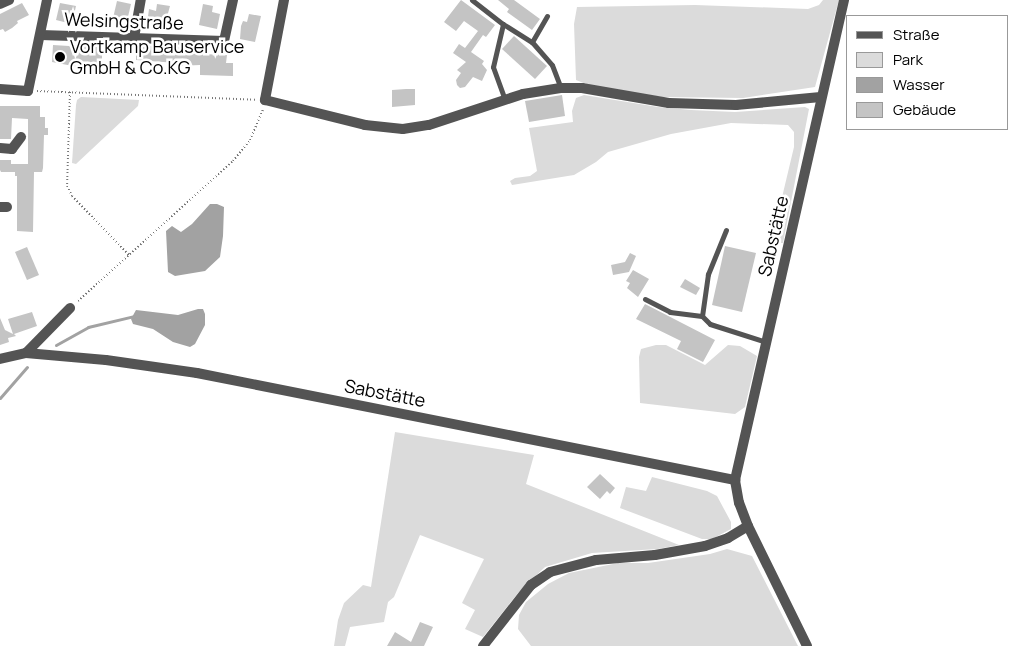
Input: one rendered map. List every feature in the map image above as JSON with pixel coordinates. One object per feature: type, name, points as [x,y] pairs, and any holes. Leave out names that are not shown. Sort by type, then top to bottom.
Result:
[{"type":"street","points":[[0,4],[9,0]]},
{"type":"street","points":[[0,88],[28,91],[47,0]]},
{"type":"street","points":[[134,38],[141,0]]},
{"type":"street","name":"Welsingstraße","points":[[41,35],[224,41],[233,0]]},
{"type":"street","points":[[284,0],[265,100],[365,125],[403,129],[429,125],[524,94],[561,88],[582,88],[669,103],[736,106],[821,97]]},
{"type":"street","name":"Sabstätte","points":[[807,646],[748,526],[739,503],[735,480],[844,0]]},
{"type":"street","points":[[0,148],[12,149],[21,137]]},
{"type":"street","points":[[0,359],[26,353],[70,308]]},
{"type":"street","name":"Sabstätte","points":[[26,353],[106,360],[197,373],[735,480]]},
{"type":"street","points":[[483,646],[531,585],[550,572],[596,560],[654,555],[706,546],[728,538],[748,526]]},
{"type":"lane","points":[[472,0],[503,24],[532,42],[552,65],[561,88]]},
{"type":"lane","points":[[532,42],[547,16]]},
{"type":"lane","points":[[503,24],[493,67],[505,100]]},
{"type":"lane","points":[[702,316],[708,274],[726,230]]},
{"type":"lane","points":[[645,299],[670,312],[702,316],[710,324],[766,342]]},
{"type":"path","points":[[28,91],[265,100],[256,127],[243,149],[151,236],[70,308]]},
{"type":"path","points":[[70,92],[67,186],[72,196],[129,256]]},
{"type":"green space","points":[[823,0],[839,0],[815,87],[743,98],[662,97],[591,86],[576,80],[574,24],[577,7],[695,5],[808,9],[819,5]]},
{"type":"green space","points":[[584,95],[658,107],[691,110],[735,112],[805,107],[809,109],[783,243],[777,243],[773,235],[794,147],[794,132],[788,125],[731,123],[671,134],[608,152],[596,162],[574,175],[512,185],[510,181],[515,178],[530,176],[537,171],[529,128],[573,122],[572,111],[576,98]]},
{"type":"green space","points":[[81,97],[139,100],[138,106],[76,164],[72,163],[76,105],[77,100]]},
{"type":"green space","points":[[656,345],[666,345],[705,365],[728,345],[740,346],[757,356],[745,407],[735,414],[640,403],[639,357],[641,349]]},
{"type":"green space","points":[[395,432],[534,455],[526,484],[679,545],[658,549],[592,553],[545,567],[518,593],[483,637],[465,629],[475,610],[462,603],[484,559],[420,535],[394,597],[388,602],[384,622],[350,627],[345,646],[334,646],[338,620],[344,603],[363,585],[371,587]]},
{"type":"green space","points":[[652,477],[707,491],[717,496],[731,522],[731,529],[712,539],[702,539],[620,508],[626,487],[646,491]]},
{"type":"green space","points":[[727,549],[752,556],[798,646],[531,646],[518,629],[519,615],[526,602],[548,584],[569,573],[618,563],[648,563],[710,554]]},
{"type":"water","points":[[210,204],[224,207],[220,257],[205,271],[175,276],[168,272],[166,231],[172,226],[181,232],[192,224]]},
{"type":"water","points":[[203,309],[205,325],[195,344],[190,347],[173,342],[153,329],[133,324],[131,319],[136,310],[178,315]]},
{"type":"building","points":[[461,0],[495,25],[486,37],[483,35],[471,52],[484,61],[482,64],[487,70],[482,81],[473,77],[465,87],[460,88],[456,80],[461,73],[457,70],[466,62],[453,53],[459,44],[465,48],[478,31],[464,21],[456,31],[444,22]]},
{"type":"building","points":[[498,0],[514,0],[540,19],[532,30],[507,12],[509,9]]},
{"type":"building","points":[[117,1],[131,4],[127,21],[113,18]]},
{"type":"building","points":[[22,3],[29,15],[17,21],[18,23],[5,32],[3,29],[0,30],[0,14]]},
{"type":"building","points":[[60,3],[76,6],[72,24],[56,20]]},
{"type":"building","points":[[157,4],[170,6],[167,17],[163,16],[161,25],[157,27],[147,24],[149,9],[156,11]]},
{"type":"building","points":[[203,4],[213,6],[212,12],[220,14],[217,29],[199,25]]},
{"type":"building","points":[[249,14],[261,16],[255,42],[240,39],[241,26],[243,21],[247,22]]},
{"type":"building","points":[[514,36],[547,66],[535,79],[502,49]]},
{"type":"building","points":[[78,44],[98,44],[98,51],[102,51],[102,64],[78,64],[78,67],[52,62],[53,45],[69,46],[78,50]]},
{"type":"building","points":[[147,46],[187,48],[191,49],[191,52],[201,54],[227,55],[226,63],[233,63],[233,76],[200,75],[200,65],[177,66],[177,63],[136,60],[136,49]]},
{"type":"building","points":[[415,89],[415,105],[392,107],[392,90]]},
{"type":"building","points":[[562,95],[565,116],[529,122],[525,101]]},
{"type":"building","points":[[0,106],[40,106],[40,117],[45,117],[45,128],[48,128],[48,135],[44,135],[42,172],[34,172],[33,232],[17,231],[17,176],[15,176],[15,172],[1,172],[0,170],[0,160],[11,160],[11,164],[28,164],[28,119],[12,118],[11,139],[0,139]]},
{"type":"building","points":[[725,246],[756,253],[742,312],[712,305]]},
{"type":"building","points":[[27,247],[39,275],[27,280],[15,252]]},
{"type":"building","points":[[630,253],[636,256],[629,272],[613,275],[611,265],[625,262]]},
{"type":"building","points":[[633,270],[649,279],[638,297],[627,288],[630,283],[626,281]]},
{"type":"building","points":[[685,279],[700,288],[696,295],[680,287]]},
{"type":"building","points":[[645,304],[715,340],[703,362],[677,349],[681,341],[636,319]]},
{"type":"building","points":[[32,312],[37,326],[14,334],[16,336],[8,338],[9,342],[0,345],[0,318],[5,330],[13,334],[8,319]]},
{"type":"building","points":[[600,474],[615,488],[610,494],[607,491],[600,499],[587,487]]},
{"type":"building","points":[[420,622],[433,627],[424,646],[387,646],[395,632],[411,642]]},
{"type":"waterway","points":[[56,345],[88,327],[134,316]]},
{"type":"waterway","points":[[0,398],[27,367]]},
{"type":"place","name":"Vortkamp Bauservice GmbH & Co.KG","points":[[60,57]]}]
